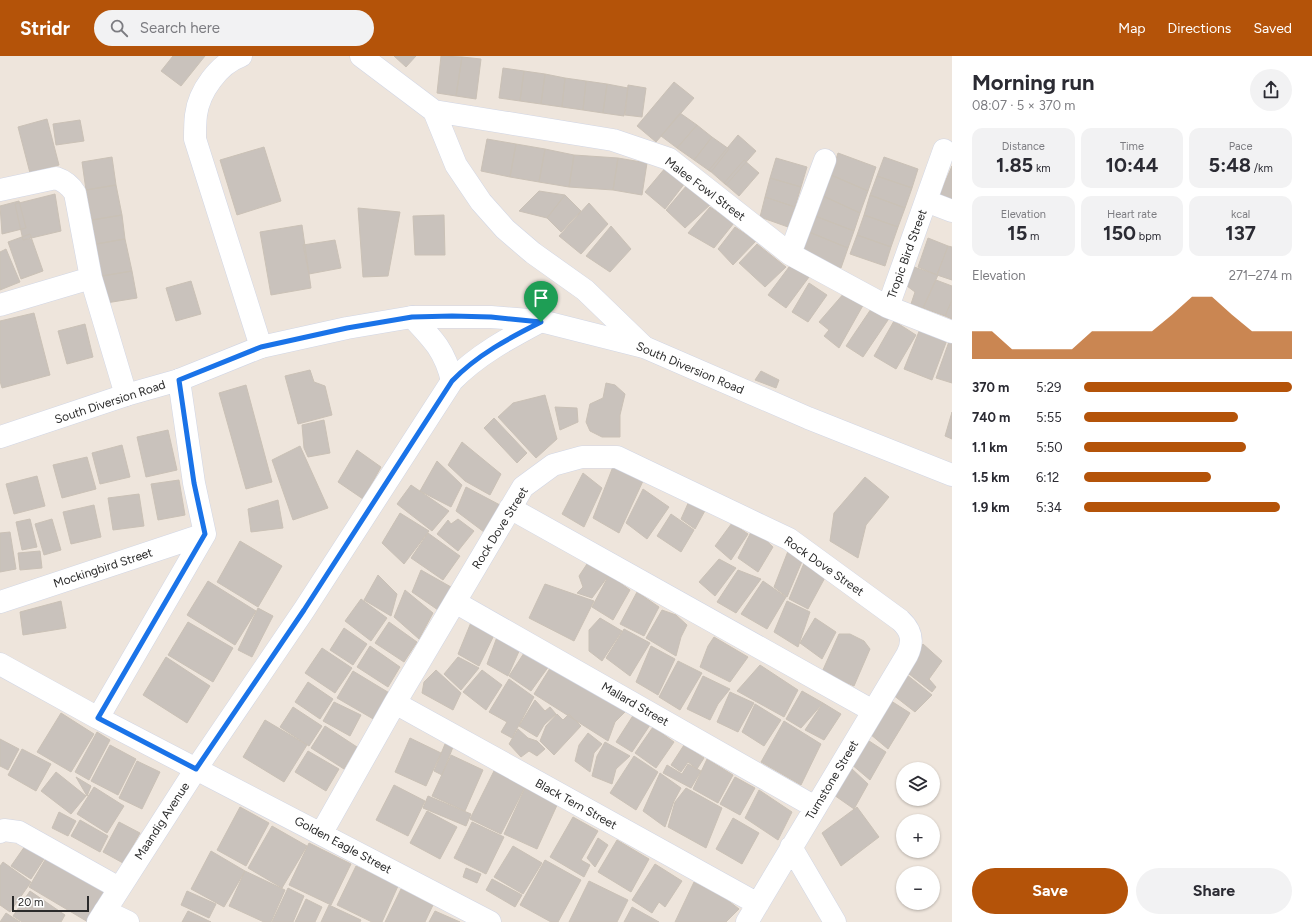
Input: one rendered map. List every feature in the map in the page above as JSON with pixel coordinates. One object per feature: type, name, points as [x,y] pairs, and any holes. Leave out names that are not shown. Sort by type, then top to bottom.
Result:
[{"type":"street","points":[[241,56],[235,58],[217,72],[204,91],[196,113],[194,139],[261,347]]},
{"type":"street","points":[[361,56],[434,111],[456,165],[480,202],[505,229],[585,290],[644,347]]},
{"type":"street","name":"Malee Fowl Street","points":[[434,111],[613,140],[669,158],[790,254],[888,307],[952,332]]},
{"type":"street","name":"Tropic Bird Street","points":[[888,307],[944,150]]},
{"type":"street","points":[[790,254],[825,160]]},
{"type":"street","points":[[0,190],[56,178],[65,181],[75,193],[92,278],[126,395]]},
{"type":"street","name":"Tropic Bird Street","points":[[926,201],[952,211]]},
{"type":"street","points":[[0,305],[92,278]]},
{"type":"street","points":[[412,317],[434,340],[443,352],[448,363],[452,381]]},
{"type":"street","name":"South Diversion Road","points":[[0,437],[126,395],[179,380],[261,347],[347,328],[412,317],[491,317],[541,322],[644,347],[808,418],[952,475]]},
{"type":"street","name":"Maandig Avenue","points":[[102,916],[196,769],[304,610],[452,381],[474,360],[508,338],[541,322]]},
{"type":"street","points":[[98,718],[205,534],[194,483],[179,380]]},
{"type":"street","name":"Rock Dove Street","points":[[322,834],[395,703],[523,487],[553,465],[582,457],[617,456],[789,539],[908,626],[912,636]]},
{"type":"street","points":[[510,508],[873,711]]},
{"type":"street","name":"Mockingbird Street","points":[[0,602],[205,534]]},
{"type":"street","name":"Mallard Street","points":[[455,602],[815,807]]},
{"type":"street","name":"Turnstone Street","points":[[753,913],[907,655],[912,645],[912,636]]},
{"type":"street","name":"Golden Eagle Street","points":[[0,664],[98,718],[490,922]]},
{"type":"street","name":"Black Tern Street","points":[[395,703],[753,913]]},
{"type":"street","points":[[0,832],[4,830],[19,832],[119,888]]},
{"type":"street","points":[[791,848],[835,922]]},
{"type":"street","points":[[102,916],[128,922]]},
{"type":"building","points":[[173,56],[205,56],[181,86],[161,71]]},
{"type":"building","points":[[394,56],[416,56],[406,67]]},
{"type":"building","points":[[441,56],[462,57],[456,96],[437,93]]},
{"type":"building","points":[[462,57],[481,59],[476,99],[456,96]]},
{"type":"building","points":[[503,68],[524,71],[520,101],[499,98]]},
{"type":"building","points":[[524,71],[545,74],[541,104],[520,101]]},
{"type":"building","points":[[545,74],[565,78],[562,107],[541,104]]},
{"type":"building","points":[[565,78],[586,81],[583,110],[562,107]]},
{"type":"building","points":[[586,81],[607,84],[603,113],[583,110]]},
{"type":"building","points":[[674,82],[694,98],[656,142],[637,126]]},
{"type":"building","points":[[607,84],[628,88],[624,116],[603,113]]},
{"type":"building","points":[[628,85],[646,88],[642,117],[625,115]]},
{"type":"building","points":[[680,113],[697,125],[677,148],[661,136]]},
{"type":"building","points":[[47,119],[59,165],[30,173],[18,127]]},
{"type":"building","points":[[80,120],[84,141],[56,145],[53,124]]},
{"type":"building","points":[[697,125],[712,137],[694,160],[677,148]]},
{"type":"building","points":[[738,135],[756,151],[726,185],[709,170]]},
{"type":"building","points":[[712,137],[729,149],[711,172],[694,160]]},
{"type":"building","points":[[487,139],[516,144],[510,177],[481,171]]},
{"type":"building","points":[[516,144],[545,149],[539,182],[510,177]]},
{"type":"building","points":[[264,147],[281,201],[237,215],[220,160]]},
{"type":"building","points":[[545,149],[574,155],[569,187],[539,182]]},
{"type":"building","points":[[838,153],[876,167],[868,191],[831,175]]},
{"type":"building","points":[[574,155],[618,158],[613,190],[569,187]]},
{"type":"building","points":[[112,157],[116,185],[86,190],[82,162]]},
{"type":"building","points":[[884,157],[918,169],[912,188],[877,176]]},
{"type":"building","points":[[618,158],[647,163],[642,195],[613,190]]},
{"type":"building","points":[[776,158],[807,167],[801,187],[770,178]]},
{"type":"building","points":[[744,160],[759,173],[739,196],[724,183]]},
{"type":"building","points":[[952,166],[952,202],[939,196]]},
{"type":"building","points":[[666,167],[685,183],[665,209],[645,192]]},
{"type":"building","points":[[831,175],[868,191],[860,213],[823,196]]},
{"type":"building","points":[[877,176],[912,188],[905,208],[870,195]]},
{"type":"building","points":[[770,178],[801,187],[795,207],[765,197]]},
{"type":"building","points":[[116,185],[122,215],[92,220],[86,190]]},
{"type":"building","points":[[687,185],[711,204],[685,228],[666,210]]},
{"type":"building","points":[[539,191],[565,195],[547,218],[519,211]]},
{"type":"building","points":[[55,194],[61,231],[23,240],[15,204]]},
{"type":"building","points":[[565,195],[581,211],[561,232],[547,218]]},
{"type":"building","points":[[870,195],[905,208],[898,227],[864,215]]},
{"type":"building","points":[[823,196],[860,213],[854,231],[815,216]]},
{"type":"building","points":[[765,197],[795,207],[788,227],[760,217]]},
{"type":"building","points":[[19,201],[26,228],[2,234],[0,206]]},
{"type":"building","points":[[589,203],[608,224],[581,254],[559,236]]},
{"type":"building","points":[[710,207],[734,223],[714,248],[688,233]]},
{"type":"building","points":[[358,208],[400,212],[388,276],[363,277]]},
{"type":"building","points":[[122,215],[125,239],[96,244],[92,220]]},
{"type":"building","points":[[444,215],[445,255],[415,255],[413,216]]},
{"type":"building","points":[[864,215],[898,227],[891,247],[857,235]]},
{"type":"building","points":[[815,216],[854,231],[848,248],[809,232]]},
{"type":"building","points":[[302,225],[311,288],[271,295],[260,232]]},
{"type":"building","points":[[611,226],[631,249],[610,272],[586,256]]},
{"type":"building","points":[[735,227],[756,241],[733,265],[718,249]]},
{"type":"building","points":[[809,232],[848,248],[841,268],[802,252]]},
{"type":"building","points":[[30,234],[43,271],[21,279],[8,242]]},
{"type":"building","points":[[857,235],[891,247],[885,266],[850,254]]},
{"type":"building","points":[[928,238],[948,246],[937,275],[918,267]]},
{"type":"building","points":[[125,239],[132,271],[102,276],[96,244]]},
{"type":"building","points":[[335,240],[341,268],[309,274],[303,245]]},
{"type":"building","points":[[757,244],[786,267],[765,287],[739,263]]},
{"type":"building","points":[[948,246],[952,247],[952,280],[937,275]]},
{"type":"building","points":[[6,249],[20,282],[0,290],[0,252]]},
{"type":"building","points":[[792,263],[809,277],[786,308],[768,295]]},
{"type":"building","points":[[914,267],[938,275],[923,308],[911,304],[915,292],[907,286]]},
{"type":"building","points":[[132,271],[137,298],[106,303],[102,276]]},
{"type":"building","points":[[936,280],[952,286],[952,300],[945,316],[923,308]]},
{"type":"building","points":[[191,281],[201,314],[176,321],[166,288]]},
{"type":"building","points":[[809,283],[827,295],[808,322],[792,312]]},
{"type":"building","points":[[845,292],[866,300],[839,348],[824,336],[829,330],[819,322]]},
{"type":"building","points":[[952,300],[952,319],[945,316]]},
{"type":"building","points":[[873,306],[890,317],[863,357],[846,346]]},
{"type":"building","points":[[34,313],[50,375],[2,388],[0,381],[0,321]]},
{"type":"building","points":[[894,321],[916,335],[896,369],[874,356]]},
{"type":"building","points":[[85,324],[93,357],[67,364],[58,331]]},
{"type":"building","points":[[920,329],[947,340],[932,380],[904,369]]},
{"type":"building","points":[[951,336],[952,337],[952,383],[936,378]]},
{"type":"building","points":[[310,370],[314,382],[325,386],[332,415],[298,424],[285,376]]},
{"type":"building","points":[[761,371],[779,380],[776,388],[755,380]]},
{"type":"building","points":[[606,383],[615,385],[625,394],[620,415],[620,437],[602,437],[590,431],[586,422],[590,404],[603,398]]},
{"type":"building","points":[[246,385],[272,482],[246,489],[219,393]]},
{"type":"building","points":[[545,395],[557,439],[536,458],[498,417],[513,403]]},
{"type":"building","points":[[555,407],[577,408],[578,422],[560,430]]},
{"type":"building","points":[[952,412],[952,439],[945,436]]},
{"type":"building","points":[[494,418],[527,453],[517,463],[484,428]]},
{"type":"building","points":[[324,420],[330,453],[308,457],[304,448],[302,425]]},
{"type":"building","points":[[168,430],[177,470],[146,477],[137,437]]},
{"type":"building","points":[[462,442],[501,474],[490,495],[465,481],[448,465]]},
{"type":"building","points":[[122,445],[130,477],[100,484],[92,453]]},
{"type":"building","points":[[300,446],[328,508],[293,520],[272,460]]},
{"type":"building","points":[[357,450],[381,467],[363,499],[338,482]]},
{"type":"building","points":[[87,457],[96,489],[62,498],[53,465]]},
{"type":"building","points":[[437,461],[462,485],[451,507],[420,491]]},
{"type":"building","points":[[614,464],[643,481],[619,533],[593,518]]},
{"type":"building","points":[[583,473],[602,488],[584,527],[562,514]]},
{"type":"building","points":[[37,476],[45,506],[14,514],[6,484]]},
{"type":"building","points":[[865,477],[889,497],[866,525],[858,558],[830,541],[834,513]]},
{"type":"building","points":[[179,480],[185,515],[158,520],[151,484]]},
{"type":"building","points":[[411,485],[449,511],[432,531],[397,504]]},
{"type":"building","points":[[466,487],[500,505],[484,532],[456,511]]},
{"type":"building","points":[[643,489],[669,507],[647,539],[626,523]]},
{"type":"building","points":[[139,494],[144,526],[113,530],[108,498]]},
{"type":"building","points":[[690,499],[707,507],[695,529],[681,519]]},
{"type":"building","points":[[278,500],[283,528],[251,532],[248,509]]},
{"type":"building","points":[[94,505],[101,537],[71,544],[63,512]]},
{"type":"building","points":[[400,513],[429,531],[404,564],[382,543]]},
{"type":"building","points":[[671,514],[694,530],[681,552],[657,536]]},
{"type":"building","points":[[30,519],[37,547],[22,550],[16,522]]},
{"type":"building","points":[[52,519],[61,550],[44,555],[35,524]]},
{"type":"building","points":[[458,519],[474,531],[458,551],[437,534],[448,520],[451,524]]},
{"type":"building","points":[[732,523],[748,534],[731,560],[715,546]]},
{"type":"building","points":[[753,528],[773,547],[758,572],[738,558]]},
{"type":"building","points":[[10,532],[16,569],[0,572],[0,533]]},
{"type":"building","points":[[428,533],[460,556],[443,580],[411,558]]},
{"type":"building","points":[[240,541],[282,566],[258,607],[217,582]]},
{"type":"building","points":[[790,546],[803,559],[787,597],[774,587]]},
{"type":"building","points":[[40,551],[42,568],[20,570],[18,553]]},
{"type":"building","points":[[807,556],[828,572],[808,609],[789,599]]},
{"type":"building","points":[[719,559],[736,568],[715,596],[699,582]]},
{"type":"building","points":[[589,561],[609,575],[592,598],[577,593],[583,587],[579,576]]},
{"type":"building","points":[[421,570],[451,587],[438,610],[412,592]]},
{"type":"building","points":[[738,570],[761,579],[736,613],[717,602]]},
{"type":"building","points":[[378,575],[397,594],[391,616],[364,600]]},
{"type":"building","points":[[609,575],[630,590],[613,620],[592,607]]},
{"type":"building","points":[[208,581],[256,611],[235,645],[187,615]]},
{"type":"building","points":[[763,581],[786,597],[767,629],[741,614]]},
{"type":"building","points":[[545,584],[594,601],[574,641],[529,618]]},
{"type":"building","points":[[405,590],[433,613],[419,639],[394,617]]},
{"type":"building","points":[[637,592],[659,607],[644,636],[620,624]]},
{"type":"building","points":[[361,599],[387,618],[371,641],[345,621]]},
{"type":"building","points":[[61,601],[66,628],[23,635],[20,612]]},
{"type":"building","points":[[787,601],[810,612],[798,647],[774,632]]},
{"type":"building","points":[[258,608],[273,616],[252,657],[238,650]]},
{"type":"building","points":[[662,610],[676,615],[687,625],[681,637],[676,656],[646,638]]},
{"type":"building","points":[[600,618],[622,631],[602,661],[589,651],[589,630]]},
{"type":"building","points":[[815,618],[836,632],[822,659],[800,643]]},
{"type":"building","points":[[472,620],[496,631],[479,666],[458,654]]},
{"type":"building","points":[[188,622],[233,648],[213,682],[168,655]]},
{"type":"building","points":[[389,622],[417,642],[404,662],[375,643]]},
{"type":"building","points":[[344,628],[367,644],[353,665],[330,650]]},
{"type":"building","points":[[624,629],[650,643],[630,676],[606,658]]},
{"type":"building","points":[[839,634],[850,634],[864,641],[870,649],[854,686],[822,672]]},
{"type":"building","points":[[497,637],[520,649],[508,676],[487,664]]},
{"type":"building","points":[[714,637],[748,657],[730,682],[700,667],[708,646]]},
{"type":"building","points":[[923,644],[942,661],[929,679],[936,687],[932,692],[904,670]]},
{"type":"building","points":[[370,646],[400,667],[388,687],[357,667]]},
{"type":"building","points":[[651,646],[675,659],[658,695],[636,682]]},
{"type":"building","points":[[322,648],[352,668],[335,693],[305,673]]},
{"type":"building","points":[[526,650],[549,666],[531,691],[509,676]]},
{"type":"building","points":[[166,657],[210,686],[187,723],[143,695]]},
{"type":"building","points":[[458,657],[479,668],[461,690],[444,674]]},
{"type":"building","points":[[678,661],[702,673],[680,710],[659,697]]},
{"type":"building","points":[[552,665],[626,711],[615,722],[608,741],[534,694]]},
{"type":"building","points":[[760,665],[798,690],[784,717],[737,691]]},
{"type":"building","points":[[436,670],[461,693],[453,710],[422,693],[424,682]]},
{"type":"building","points":[[482,670],[502,685],[486,710],[463,692]]},
{"type":"building","points":[[353,671],[391,694],[375,720],[337,698]]},
{"type":"building","points":[[902,671],[932,695],[915,712],[888,691]]},
{"type":"building","points":[[703,676],[730,689],[718,704],[710,720],[687,709]]},
{"type":"building","points":[[509,679],[534,697],[512,738],[501,732],[507,722],[489,712]]},
{"type":"building","points":[[308,682],[333,699],[320,719],[295,702]]},
{"type":"building","points":[[802,691],[823,703],[801,728],[786,719]]},
{"type":"building","points":[[730,692],[754,703],[738,732],[717,722]]},
{"type":"building","points":[[888,699],[910,713],[888,749],[870,734]]},
{"type":"building","points":[[535,700],[545,711],[550,707],[556,714],[544,725],[537,737],[519,726]]},
{"type":"building","points":[[334,702],[361,715],[350,736],[323,721]]},
{"type":"building","points":[[823,703],[841,714],[824,740],[805,730]]},
{"type":"building","points":[[755,704],[781,720],[764,746],[742,732]]},
{"type":"building","points":[[293,707],[322,726],[309,746],[280,727]]},
{"type":"building","points":[[61,713],[94,734],[71,772],[37,752]]},
{"type":"building","points":[[557,714],[563,720],[569,714],[581,726],[554,755],[540,741],[546,726]]},
{"type":"building","points":[[634,714],[650,725],[632,752],[616,742]]},
{"type":"building","points":[[265,720],[307,745],[284,782],[243,757]]},
{"type":"building","points":[[784,721],[821,744],[801,785],[761,762]]},
{"type":"building","points":[[325,726],[357,747],[344,769],[311,748]]},
{"type":"building","points":[[653,727],[674,742],[656,768],[635,753]]},
{"type":"building","points":[[518,729],[528,738],[537,741],[545,749],[537,756],[529,751],[521,757],[509,744]]},
{"type":"building","points":[[97,732],[110,740],[89,780],[75,772]]},
{"type":"building","points":[[588,733],[602,744],[594,753],[590,772],[575,761],[579,745]]},
{"type":"building","points":[[410,738],[441,753],[426,786],[395,772]]},
{"type":"building","points":[[0,739],[19,749],[8,770],[0,766]]},
{"type":"building","points":[[866,739],[886,752],[870,780],[851,764]]},
{"type":"building","points":[[605,742],[630,756],[616,769],[612,784],[592,776],[597,756]]},
{"type":"building","points":[[445,744],[453,747],[442,775],[434,771]]},
{"type":"building","points":[[110,745],[136,759],[118,795],[91,781]]},
{"type":"building","points":[[684,745],[704,758],[697,769],[688,762],[681,772],[671,765]]},
{"type":"building","points":[[22,749],[51,764],[36,791],[8,775]]},
{"type":"building","points":[[308,751],[339,769],[326,791],[295,772]]},
{"type":"building","points":[[451,755],[483,770],[465,811],[432,796]]},
{"type":"building","points":[[634,756],[658,772],[636,810],[610,793]]},
{"type":"building","points":[[707,759],[733,775],[718,803],[693,789]]},
{"type":"building","points":[[137,761],[160,772],[142,809],[119,798]]},
{"type":"building","points":[[688,764],[701,771],[691,788],[663,773],[667,765],[682,774]]},
{"type":"building","points":[[851,768],[868,784],[854,809],[834,795]]},
{"type":"building","points":[[495,769],[526,785],[501,834],[470,819]]},
{"type":"building","points":[[56,772],[86,796],[71,814],[41,791]]},
{"type":"building","points":[[660,773],[681,788],[674,801],[665,827],[643,811]]},
{"type":"building","points":[[76,777],[91,786],[87,796]]},
{"type":"building","points":[[735,777],[755,788],[740,815],[720,804]]},
{"type":"building","points":[[394,785],[425,801],[408,836],[376,820]]},
{"type":"building","points":[[94,787],[124,806],[107,833],[77,814]]},
{"type":"building","points":[[525,788],[558,803],[537,849],[504,834]]},
{"type":"building","points":[[686,788],[722,808],[706,848],[668,827],[675,802]]},
{"type":"building","points":[[759,790],[792,812],[778,840],[745,818]]},
{"type":"building","points":[[428,796],[471,814],[466,826],[423,808]]},
{"type":"building","points":[[240,807],[269,823],[246,866],[217,850]]},
{"type":"building","points":[[857,807],[879,837],[841,866],[822,833]]},
{"type":"building","points":[[427,811],[457,827],[440,859],[410,843]]},
{"type":"building","points":[[59,812],[76,821],[68,836],[52,828]]},
{"type":"building","points":[[573,817],[598,831],[581,860],[590,865],[584,877],[550,857]]},
{"type":"building","points":[[733,818],[759,833],[742,864],[716,849]]},
{"type":"building","points":[[80,820],[108,836],[100,852],[71,836]]},
{"type":"building","points":[[119,822],[140,833],[123,863],[103,852]]},
{"type":"building","points":[[472,822],[504,837],[486,874],[454,858]]},
{"type":"building","points":[[272,826],[307,846],[282,888],[248,868]]},
{"type":"building","points":[[598,838],[608,845],[595,867],[587,858]]},
{"type":"building","points":[[617,840],[649,859],[631,892],[598,872]]},
{"type":"building","points":[[309,843],[351,864],[331,905],[289,885]]},
{"type":"building","points":[[25,846],[44,859],[31,879],[11,866]]},
{"type":"building","points":[[513,846],[542,863],[523,894],[494,877]]},
{"type":"building","points":[[211,851],[245,871],[224,907],[191,889]]},
{"type":"building","points":[[48,855],[108,890],[88,922],[29,887]]},
{"type":"building","points":[[545,860],[581,880],[558,922],[551,922],[520,905]]},
{"type":"building","points":[[3,862],[31,882],[10,912],[0,905],[0,866]]},
{"type":"building","points":[[655,864],[682,881],[665,907],[659,902],[652,913],[632,900]]},
{"type":"building","points":[[356,866],[398,886],[382,922],[372,922],[337,905]]},
{"type":"building","points":[[466,868],[481,874],[477,883],[463,877]]},
{"type":"building","points":[[245,871],[285,890],[271,922],[264,922],[229,906]]},
{"type":"building","points":[[492,879],[522,895],[515,907],[486,890]]},
{"type":"building","points":[[589,881],[628,900],[617,922],[569,922]]},
{"type":"building","points":[[694,882],[726,899],[739,909],[726,922],[675,922]]},
{"type":"building","points":[[288,888],[304,896],[293,922],[272,922]]},
{"type":"building","points":[[401,889],[433,905],[425,922],[385,922]]},
{"type":"building","points":[[30,891],[65,915],[61,922],[22,922],[13,916]]},
{"type":"building","points":[[187,891],[216,904],[209,918],[181,905]]},
{"type":"building","points":[[306,899],[322,907],[315,922],[295,922]]},
{"type":"building","points":[[329,905],[361,920],[360,922],[321,922]]},
{"type":"building","points":[[632,907],[659,922],[624,922]]},
{"type":"building","points":[[188,911],[211,922],[182,922]]},
{"type":"building","points":[[435,911],[460,922],[429,922]]},
{"type":"building","points":[[6,913],[20,922],[0,922]]},
{"type":"route","points":[[412,317],[491,317],[541,322],[508,338],[474,360],[452,381],[304,610],[196,769],[98,718],[205,534],[194,483],[179,380],[261,347],[347,328],[412,317]]}]
